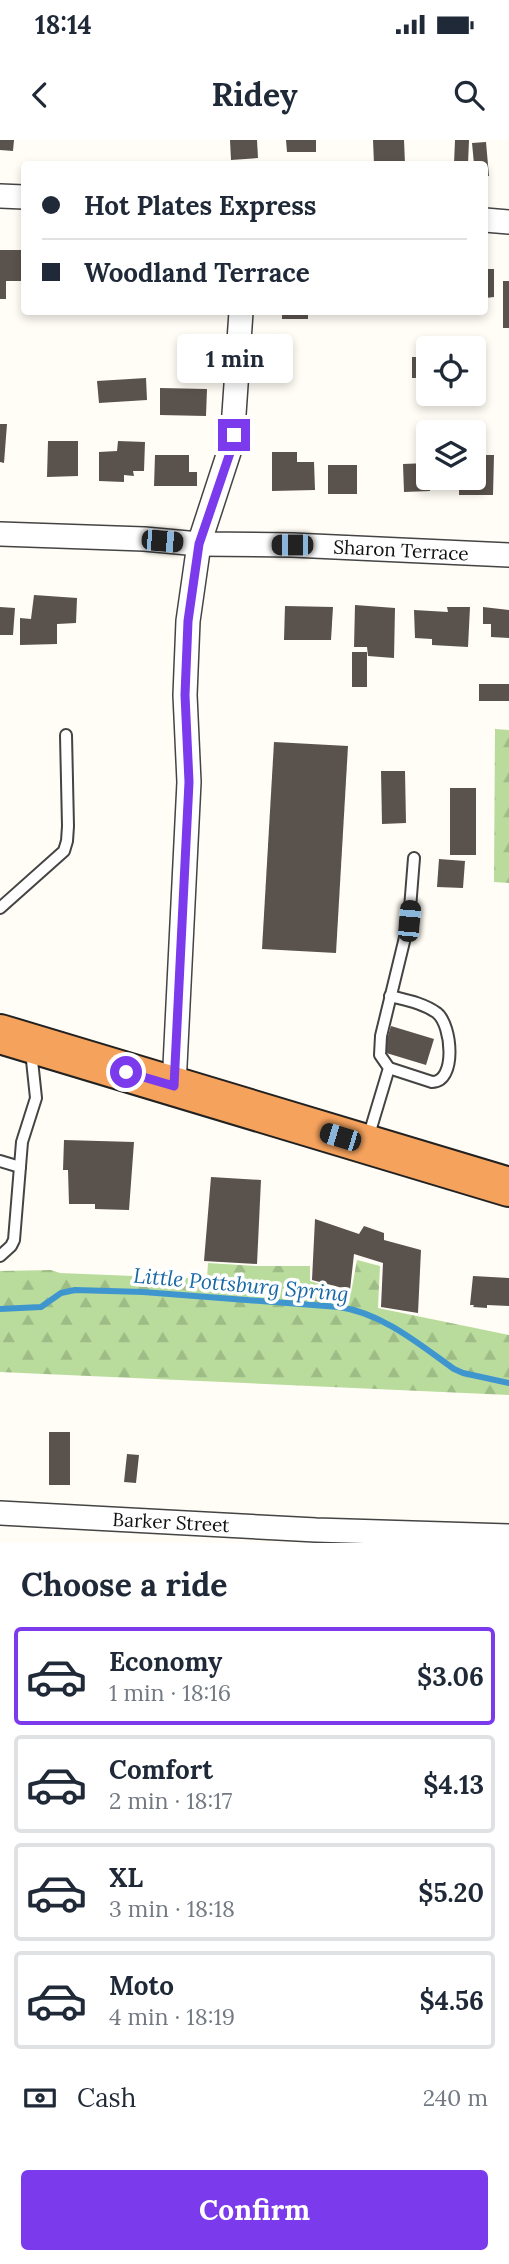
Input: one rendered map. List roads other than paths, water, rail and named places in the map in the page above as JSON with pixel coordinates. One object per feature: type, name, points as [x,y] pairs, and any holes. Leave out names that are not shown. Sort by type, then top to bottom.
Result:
[{"type":"highway","points":[[15,1039],[509,1187]]},
{"type":"street","points":[[0,196],[21,197]]},
{"type":"street","points":[[488,220],[509,222]]},
{"type":"street","points":[[174,1086],[189,782],[185,679],[188,621],[199,544],[232,443],[241,315]]},
{"type":"street","name":"Sharon Terrace","points":[[0,534],[509,555]]},
{"type":"street","name":"Barker Street","points":[[0,1513],[316,1530],[509,1536]]},
{"type":"lane","points":[[0,908],[64,851],[68,826],[66,735]]},
{"type":"lane","points":[[390,996],[419,1003],[438,1014],[444,1021],[449,1037],[448,1067],[445,1078],[439,1082],[389,1068],[380,1055],[381,1036],[390,996],[409,921],[414,858]]},
{"type":"lane","points":[[0,1256],[11,1247],[14,1240],[22,1142],[36,1098],[15,1039]]},
{"type":"lane","points":[[366,1144],[389,1068]]},
{"type":"lane","points":[[0,1161],[20,1167]]},
{"type":"waterway","name":"Little Pottsburg Spring","points":[[0,1309],[41,1307],[61,1293],[75,1290],[143,1292],[339,1307],[355,1310],[385,1323],[454,1369],[509,1383]]}]
